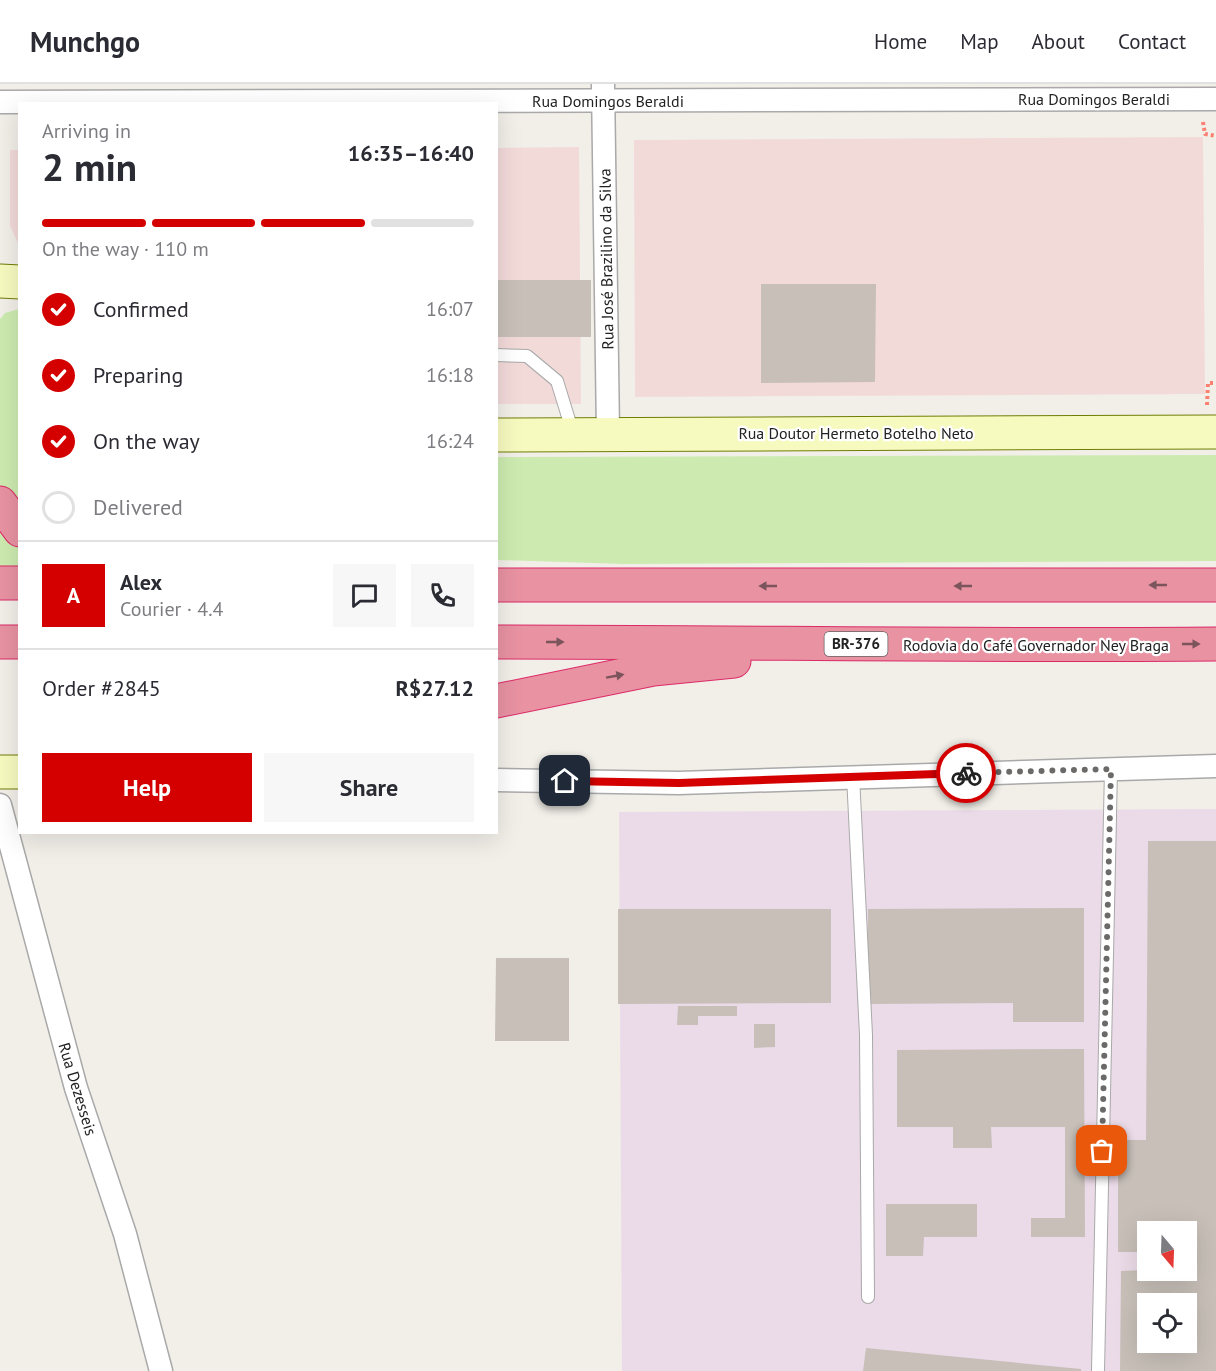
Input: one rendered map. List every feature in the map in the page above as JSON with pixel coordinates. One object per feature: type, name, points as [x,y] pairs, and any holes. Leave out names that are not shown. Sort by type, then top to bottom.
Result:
[{"type":"highway","points":[[0,503],[18,527]]},
{"type":"highway","points":[[0,583],[18,583]]},
{"type":"highway","points":[[498,585],[1216,585]]},
{"type":"highway","points":[[0,642],[18,642]]},
{"type":"highway","name":"Rodovia do Café Governador Ney Braga","points":[[498,642],[779,642],[913,646],[1216,644]]},
{"type":"highway","points":[[498,700],[653,669],[913,646]]},
{"type":"street","name":"Rua Domingos Beraldi","points":[[0,102],[603,92],[1216,99]]},
{"type":"street","name":"Rua José Brazilino da Silva","points":[[603,92],[608,433]]},
{"type":"street","points":[[0,281],[18,282]]},
{"type":"street","name":"Rua Doutor Hermeto Botelho Neto","points":[[498,435],[1216,432]]},
{"type":"street","points":[[498,780],[679,783],[1216,766]]},
{"type":"street","points":[[0,771],[18,772]]},
{"type":"street","name":"Rua Dezesseis","points":[[0,805],[76,1088],[125,1234],[162,1371]]},
{"type":"lane","points":[[498,355],[527,356],[557,381],[573,435]]},
{"type":"lane","points":[[1098,1371],[1111,769]]},
{"type":"lane","points":[[853,776],[866,1035],[868,1297]]},
{"type":"shaded area","points":[[1203,137],[1205,394],[635,397],[634,140]]},
{"type":"shaded area","points":[[579,147],[581,404],[498,404],[498,148]]},
{"type":"shaded area","points":[[10,150],[18,150],[18,243],[10,226]]},
{"type":"shaded area","points":[[1216,809],[1216,1371],[622,1371],[619,812]]},
{"type":"green space","points":[[18,309],[18,516],[0,488],[0,319],[5,313]]},
{"type":"green space","points":[[1216,455],[1216,561],[624,564],[498,560],[498,457]]},
{"type":"green space","points":[[0,528],[18,544],[18,574],[0,574]]},
{"type":"building","points":[[498,280],[591,280],[591,337],[498,337]]},
{"type":"building","points":[[761,284],[876,284],[875,382],[761,383]]},
{"type":"building","points":[[1148,841],[1216,841],[1216,1371],[1120,1371],[1121,1271],[1137,1270],[1137,1281],[1197,1281],[1197,1221],[1137,1221],[1137,1252],[1118,1252],[1118,1140],[1146,1140]]},
{"type":"building","points":[[1084,908],[1084,1022],[1013,1022],[1013,1003],[868,1004],[868,909]]},
{"type":"building","points":[[618,909],[831,909],[831,1003],[618,1004]]},
{"type":"building","points":[[496,958],[569,958],[569,1041],[495,1041]]},
{"type":"building","points":[[678,1006],[737,1006],[737,1016],[698,1016],[698,1025],[677,1025]]},
{"type":"building","points":[[754,1024],[775,1024],[775,1047],[754,1048]]},
{"type":"building","points":[[1084,1049],[1085,1237],[1031,1237],[1031,1218],[1065,1218],[1065,1127],[991,1127],[992,1148],[953,1148],[953,1127],[897,1127],[897,1050]]},
{"type":"building","points":[[886,1204],[977,1204],[977,1237],[924,1237],[923,1256],[886,1256]]},
{"type":"building","points":[[866,1348],[1081,1369],[1081,1371],[863,1371]]},
{"type":"way so far","points":[[966,773],[1111,769],[1102,1151]]},
{"type":"route","points":[[565,781],[679,783],[966,773]]}]
